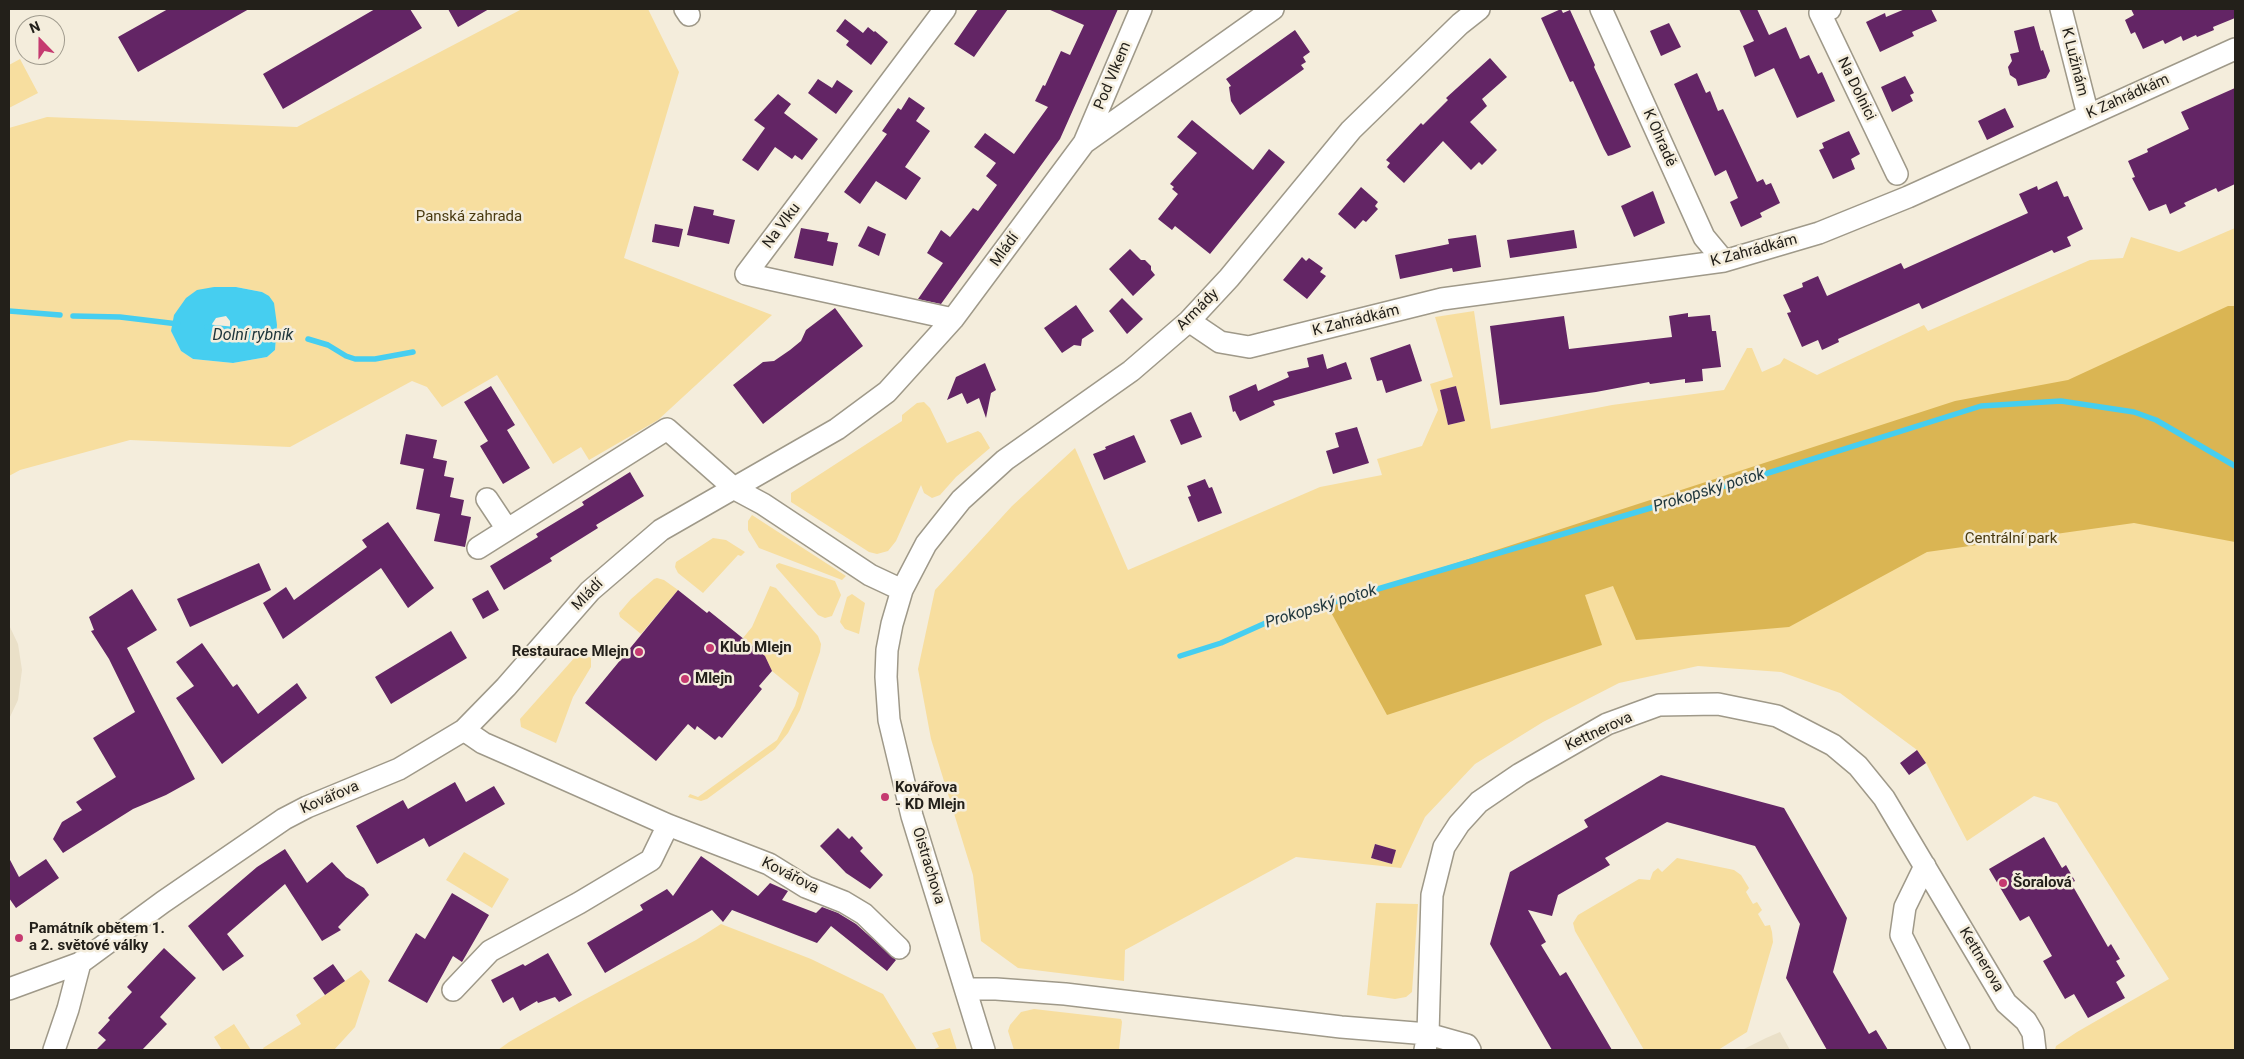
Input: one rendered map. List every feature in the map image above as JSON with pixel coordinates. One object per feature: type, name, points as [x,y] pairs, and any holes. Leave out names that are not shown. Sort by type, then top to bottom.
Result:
[{"type":"street","name":"Na Vlku","points":[[945,9],[746,274],[953,319]]},
{"type":"street","name":"Pod Vlkem","points":[[1084,143],[1142,9]]},
{"type":"street","name":"Mládí","points":[[464,730],[506,687],[590,591],[661,530],[837,428],[888,392],[953,319],[1084,143],[1273,9]]},
{"type":"street","name":"Armády","points":[[902,590],[926,544],[961,500],[1005,460],[1131,371],[1188,320],[1229,278],[1351,130],[1460,24],[1479,9]]},
{"type":"street","name":"K Ohradě","points":[[1601,9],[1704,237],[1724,261]]},
{"type":"street","name":"Na Dolnici","points":[[1830,9],[1820,13],[1897,174]]},
{"type":"street","name":"K Lužinám","points":[[2061,9],[2088,115]]},
{"type":"street","name":"K Zahrádkám","points":[[1188,320],[1220,342],[1249,347],[1442,300],[1724,261],[1828,230],[1908,197],[2235,49]]},
{"type":"street","points":[[478,548],[666,429],[735,488],[870,575],[902,590]]},
{"type":"street","points":[[487,498],[507,529]]},
{"type":"street","name":"Oistrachova","points":[[902,590],[887,650],[886,676],[889,720],[912,816],[984,1050]]},
{"type":"street","name":"Kettnerova","points":[[1427,1042],[1432,895],[1444,848],[1459,824],[1479,802],[1560,750],[1606,724],[1659,705],[1718,704],[1777,716],[1833,745],[1858,766],[1884,798],[2006,1002],[2026,1021],[2033,1033],[2035,1050]]},
{"type":"street","name":"Kovářova","points":[[9,989],[80,963],[163,902],[284,819],[307,807],[399,769],[464,730],[483,743],[668,825],[769,864],[806,887],[844,902],[864,914],[899,948]]},
{"type":"street","points":[[453,990],[490,952],[652,860],[668,825]]},
{"type":"street","points":[[1925,866],[1906,907],[1901,936],[1951,1030],[1959,1050]]},
{"type":"street","points":[[54,1050],[68,1009],[80,963]]},
{"type":"street","points":[[966,989],[1028,991],[1331,1026],[1427,1042],[1467,1045],[1470,1050]]},
{"type":"shaded area","points":[[9,625],[18,644],[22,670],[18,700],[9,719]]},
{"type":"shaded area","points":[[1780,1032],[1790,1050],[1742,1050],[1766,1038]]},
{"type":"green space","name":"Panská zahrada","points":[[522,9],[648,9],[679,72],[624,258],[772,315],[658,420],[589,460],[581,447],[553,464],[497,375],[442,407],[427,387],[412,381],[290,447],[130,440],[20,470],[9,476],[9,128],[47,117],[297,127]],"holes":[[[214,287],[236,287],[262,292],[277,325],[275,350],[267,357],[233,363],[193,359],[181,351],[171,331]]]},
{"type":"green space","points":[[15,62],[15,65],[23,65],[38,93],[9,108],[9,65]]},
{"type":"green space","name":"Centrální park","points":[[2235,228],[2235,1050],[2055,1050],[2056,1046],[2077,1032],[2169,979],[2057,803],[2034,796],[1967,841],[1926,763],[1917,750],[1840,693],[1781,672],[1698,666],[1619,683],[1543,722],[1475,764],[1425,817],[1401,868],[1296,857],[1125,950],[1124,981],[1018,968],[981,941],[973,875],[931,739],[918,669],[935,590],[1012,506],[1075,448],[1128,570],[1320,487],[1382,475],[1377,459],[1422,446],[1438,410],[1430,384],[1453,377],[1435,317],[1474,311],[1491,429],[1612,405],[1724,390],[1747,348],[1752,348],[1762,372],[1780,364],[1784,358],[1817,375],[1924,325],[1928,331],[2090,260],[2123,258],[2131,237],[2179,252]],"holes":[[[1456,386],[1465,421],[1448,425],[1440,390]],[[1375,844],[1395,850],[1392,864],[1371,858]]]},
{"type":"green space","points":[[2228,306],[2235,306],[2235,542],[2134,523],[1927,552],[1789,627],[1636,640],[1613,586],[1585,595],[1602,645],[1387,715],[1327,605],[1955,401],[2068,380]]},
{"type":"green space","points":[[924,402],[930,408],[947,443],[978,431],[990,448],[956,477],[940,495],[932,498],[924,493],[921,485],[896,541],[888,551],[877,554],[869,552],[791,502],[791,493],[902,421],[902,415],[917,403]]},
{"type":"green space","points":[[752,515],[846,576],[842,580],[759,548],[748,530],[748,521]]},
{"type":"green space","points":[[713,538],[726,540],[745,552],[741,556],[738,555],[703,593],[678,573],[675,567],[676,562]]},
{"type":"green space","points":[[779,563],[835,581],[841,595],[832,616],[825,618],[818,615],[776,567]]},
{"type":"green space","points":[[657,578],[664,580],[678,590],[641,634],[620,617],[619,613],[631,599]]},
{"type":"green space","points":[[770,586],[776,588],[818,636],[821,644],[800,710],[788,733],[775,749],[707,799],[701,801],[688,797],[690,794],[698,797],[777,740],[795,706],[799,693],[772,671],[765,656],[743,638],[752,627]]},
{"type":"green space","points":[[852,594],[865,603],[859,634],[845,629],[840,622],[847,597]]},
{"type":"green space","points":[[582,653],[591,658],[591,667],[573,697],[556,743],[521,727],[520,719],[576,656]]},
{"type":"green space","points":[[464,852],[509,879],[492,908],[446,880]]},
{"type":"green space","points":[[1677,858],[1734,870],[1741,875],[1749,888],[1746,892],[1753,904],[1757,902],[1762,910],[1758,914],[1765,926],[1770,925],[1772,932],[1773,942],[1747,1032],[1718,1050],[1644,1050],[1575,931],[1573,923],[1578,915],[1639,879],[1650,880],[1653,872],[1658,868],[1662,872]]},
{"type":"green space","points":[[1376,903],[1418,904],[1412,992],[1406,997],[1395,999],[1367,995]]},
{"type":"green space","points":[[721,924],[811,959],[883,994],[917,1050],[498,1050],[584,1000],[696,940]]},
{"type":"green space","points":[[361,970],[370,981],[355,1027],[334,1050],[264,1050],[263,1048],[301,1024],[296,1015]]},
{"type":"green space","points":[[1034,1009],[1121,1019],[1119,1050],[1014,1050],[1008,1031],[1010,1025],[1021,1012]]},
{"type":"green space","points":[[234,1024],[251,1050],[222,1050],[214,1037]]},
{"type":"green space","points":[[950,1028],[957,1050],[932,1050],[939,1047],[932,1033]]},
{"type":"water","name":"Dolní rybník","points":[[214,287],[236,287],[262,292],[269,296],[274,303],[277,325],[275,350],[267,357],[233,363],[193,359],[181,351],[171,331],[174,315],[186,298],[197,290]],"holes":[[[226,316],[230,321],[230,332],[223,334],[215,332],[212,324],[216,318]]]},
{"type":"building","points":[[168,9],[249,9],[138,72],[118,37]]},
{"type":"building","points":[[375,9],[410,9],[422,28],[283,109],[263,74]]},
{"type":"building","points":[[448,9],[489,9],[458,27]]},
{"type":"building","points":[[978,9],[1008,9],[974,57],[954,44]]},
{"type":"building","points":[[1048,9],[1118,9],[1060,139],[941,304],[918,299],[943,263],[927,253],[941,230],[950,237],[973,208],[978,211],[997,185],[986,176],[996,163],[974,147],[985,133],[1014,154],[1048,107],[1035,101],[1043,85],[1045,86],[1061,51],[1070,55],[1084,25]]},
{"type":"building","points":[[1561,9],[1563,13],[1570,10],[1631,147],[1608,156],[1573,81],[1570,82],[1541,18]]},
{"type":"building","points":[[1739,9],[1757,9],[1769,35],[1786,27],[1800,59],[1809,55],[1818,74],[1822,72],[1835,101],[1797,118],[1774,68],[1755,77],[1743,46],[1754,41]]},
{"type":"building","points":[[1905,9],[1931,9],[1937,21],[1912,32],[1914,36],[1880,52],[1866,22],[1885,13],[1886,17]]},
{"type":"building","points":[[2131,9],[2235,9],[2235,18],[2213,27],[2214,30],[2197,37],[2196,35],[2183,41],[2181,36],[2165,44],[2163,40],[2143,49],[2135,32],[2131,34],[2125,20],[2134,15]]},
{"type":"building","points":[[845,19],[863,33],[868,27],[888,42],[871,65],[846,45],[849,41],[836,31]]},
{"type":"building","points":[[1669,23],[1681,47],[1661,56],[1650,31]]},
{"type":"building","points":[[2034,26],[2041,51],[2043,50],[2050,71],[2046,78],[2018,86],[2016,79],[2010,75],[2008,67],[2012,61],[2010,54],[2019,52],[2014,31]]},
{"type":"building","points":[[1295,30],[1310,52],[1303,57],[1306,62],[1301,65],[1304,69],[1240,115],[1231,101],[1229,87],[1231,86],[1226,79]]},
{"type":"building","points":[[1490,58],[1507,77],[1482,99],[1487,106],[1470,122],[1497,150],[1482,165],[1479,162],[1471,170],[1443,141],[1404,183],[1387,167],[1390,163],[1386,160],[1421,123],[1423,125],[1448,100],[1446,98]]},
{"type":"building","points":[[1697,73],[1706,93],[1710,91],[1718,111],[1723,109],[1757,182],[1763,179],[1766,185],[1771,183],[1780,203],[1760,213],[1762,217],[1741,227],[1730,202],[1738,198],[1726,170],[1715,176],[1674,84]]},
{"type":"building","points":[[1905,76],[1914,93],[1910,95],[1913,101],[1892,112],[1881,87]]},
{"type":"building","points":[[818,79],[832,88],[837,80],[853,91],[836,114],[808,93]]},
{"type":"building","points":[[2235,88],[2235,184],[2218,192],[2216,188],[2184,203],[2186,206],[2170,214],[2166,204],[2149,211],[2132,178],[2135,177],[2128,161],[2148,152],[2147,149],[2189,129],[2181,112]]},
{"type":"building","points":[[778,94],[791,104],[784,113],[818,139],[802,160],[795,155],[792,159],[775,147],[758,171],[742,160],[765,128],[754,120]]},
{"type":"building","points":[[909,97],[925,108],[916,121],[930,131],[905,167],[921,178],[906,200],[876,181],[860,204],[844,192],[887,134],[882,131],[898,108],[901,110]]},
{"type":"building","points":[[2005,108],[2014,127],[1987,140],[1978,121]]},
{"type":"building","points":[[1192,120],[1253,170],[1269,149],[1285,162],[1210,254],[1175,226],[1172,230],[1158,219],[1178,194],[1172,189],[1174,187],[1170,184],[1197,153],[1177,137]]},
{"type":"building","points":[[1849,131],[1860,154],[1851,159],[1855,169],[1833,179],[1819,150],[1824,148],[1822,143]]},
{"type":"building","points":[[2057,181],[2064,197],[2068,196],[2083,229],[2067,237],[2071,246],[2054,253],[2052,250],[1922,309],[1919,303],[1838,339],[1839,342],[1822,350],[1818,340],[1802,347],[1787,313],[1791,312],[1783,295],[1803,287],[1802,283],[1818,276],[1827,296],[1901,263],[1904,269],[2028,213],[2019,194],[2037,186],[2038,190]]},
{"type":"building","points":[[1361,187],[1378,202],[1375,206],[1378,209],[1366,222],[1363,220],[1355,229],[1338,214]]},
{"type":"building","points":[[1653,191],[1665,223],[1634,237],[1621,206]]},
{"type":"building","points":[[694,206],[714,210],[713,215],[735,220],[729,244],[687,235]]},
{"type":"building","points":[[655,224],[683,229],[679,247],[652,242]]},
{"type":"building","points":[[868,226],[886,234],[879,256],[858,246]]},
{"type":"building","points":[[801,228],[829,233],[827,241],[838,243],[833,266],[794,258]]},
{"type":"building","points":[[1574,230],[1577,248],[1510,258],[1507,240]]},
{"type":"building","points":[[1476,235],[1481,267],[1453,272],[1452,268],[1400,279],[1395,255],[1449,244],[1448,239]]},
{"type":"building","points":[[1130,249],[1141,260],[1145,260],[1151,266],[1151,270],[1155,275],[1133,296],[1109,269]]},
{"type":"building","points":[[1302,257],[1306,261],[1309,258],[1323,268],[1320,272],[1326,276],[1307,299],[1283,280]]},
{"type":"building","points":[[1122,298],[1143,319],[1127,334],[1109,311]]},
{"type":"building","points":[[1076,305],[1094,331],[1082,339],[1081,346],[1074,345],[1062,353],[1044,328]]},
{"type":"building","points":[[835,308],[863,346],[763,424],[733,385],[763,362],[774,361],[790,350],[801,341],[806,330]]},
{"type":"building","points":[[1688,313],[1688,317],[1710,315],[1712,331],[1716,331],[1721,367],[1702,369],[1703,381],[1685,383],[1685,379],[1650,384],[1649,382],[1596,392],[1500,405],[1490,326],[1564,316],[1569,349],[1672,337],[1669,316]]},
{"type":"building","points":[[1410,344],[1422,381],[1386,393],[1382,380],[1377,381],[1370,358]]},
{"type":"building","points":[[1323,354],[1327,369],[1346,362],[1352,379],[1273,401],[1275,405],[1240,421],[1235,411],[1233,412],[1229,396],[1256,384],[1258,391],[1289,377],[1287,372],[1309,367],[1307,358]]},
{"type":"building","points":[[985,363],[996,390],[991,393],[986,418],[979,398],[967,404],[962,393],[947,400],[956,377]]},
{"type":"building","points":[[491,386],[515,425],[507,430],[530,468],[503,484],[480,446],[488,441],[464,402]]},
{"type":"building","points":[[1456,386],[1465,421],[1448,425],[1440,390]]},
{"type":"building","points":[[1191,412],[1202,437],[1181,445],[1170,420]]},
{"type":"building","points":[[1357,427],[1369,463],[1333,474],[1326,451],[1339,447],[1335,433]]},
{"type":"building","points":[[406,434],[437,440],[433,458],[447,461],[444,476],[454,478],[450,497],[464,500],[461,515],[471,517],[465,547],[434,541],[440,514],[416,509],[424,469],[400,464]]},
{"type":"building","points":[[1134,435],[1146,462],[1104,480],[1093,454]]},
{"type":"building","points":[[630,472],[644,496],[596,525],[598,528],[550,558],[552,561],[504,590],[490,566],[538,537],[536,534],[584,505],[582,502]]},
{"type":"building","points":[[1205,479],[1209,488],[1212,487],[1222,513],[1198,522],[1188,497],[1191,496],[1187,486]]},
{"type":"building","points":[[388,522],[434,588],[408,608],[381,568],[283,639],[263,603],[286,587],[294,600],[367,547],[362,540]]},
{"type":"building","points":[[259,563],[271,590],[190,627],[177,599]]},
{"type":"building","points":[[132,589],[157,630],[127,648],[195,779],[166,795],[133,809],[63,853],[53,839],[62,822],[82,810],[76,802],[116,777],[93,738],[135,712],[109,659],[91,631],[94,630],[89,617]]},
{"type":"building","points":[[488,590],[499,610],[483,619],[472,599]]},
{"type":"building","name":"Mlejn","points":[[678,590],[707,613],[709,611],[765,656],[772,671],[759,686],[762,689],[722,738],[719,736],[715,740],[697,726],[695,730],[688,724],[656,761],[585,703]]},
{"type":"building","points":[[451,631],[467,658],[391,704],[375,677]]},
{"type":"building","points":[[202,643],[233,687],[237,684],[258,714],[297,683],[307,698],[222,764],[176,698],[194,686],[176,662]]},
{"type":"building","points":[[1917,750],[1926,763],[1909,775],[1900,763]]},
{"type":"building","points":[[1661,775],[1784,808],[1847,918],[1833,972],[1869,1034],[1876,1030],[1888,1050],[1827,1050],[1786,978],[1800,924],[1755,846],[1667,822],[1605,858],[1610,865],[1558,895],[1552,916],[1528,910],[1546,942],[1541,945],[1560,976],[1566,972],[1612,1050],[1552,1050],[1490,944],[1510,872],[1588,827],[1584,820]]},
{"type":"building","points":[[455,782],[466,802],[494,786],[505,804],[429,847],[424,838],[377,864],[356,826],[403,800],[408,809]]},
{"type":"building","points":[[838,828],[849,839],[852,836],[863,848],[860,851],[883,875],[870,889],[846,873],[820,846]]},
{"type":"building","points":[[2044,837],[2062,868],[2066,865],[2075,881],[2071,883],[2108,947],[2111,944],[2120,959],[2116,961],[2125,976],[2116,982],[2125,998],[2088,1018],[2074,994],[2065,999],[2043,961],[2052,956],[2029,916],[2020,921],[1989,869]]},
{"type":"building","points":[[1375,844],[1396,850],[1392,864],[1371,858]]},
{"type":"building","points":[[285,849],[307,883],[332,862],[346,877],[364,888],[369,895],[338,927],[341,930],[322,941],[285,884],[227,934],[244,956],[223,971],[188,926],[257,867]]},
{"type":"building","points":[[701,856],[758,896],[770,883],[788,891],[782,900],[816,913],[822,907],[838,913],[856,924],[896,960],[887,971],[831,926],[817,943],[732,910],[723,922],[712,910],[605,973],[587,943],[643,910],[640,905],[667,889],[673,896]]},
{"type":"building","points":[[9,858],[19,877],[46,859],[59,878],[16,908],[9,898]]},
{"type":"building","points":[[452,893],[489,915],[462,962],[453,956],[427,1003],[388,981],[416,933],[425,939]]},
{"type":"building","points":[[164,948],[196,978],[160,1017],[167,1024],[142,1050],[96,1050],[106,1040],[98,1033],[110,1020],[108,1018],[132,992],[127,987]]},
{"type":"building","points":[[548,953],[572,995],[559,1002],[555,997],[538,1003],[537,1001],[520,1011],[513,997],[503,1003],[491,980],[523,964],[525,966]]},
{"type":"building","points":[[333,964],[345,981],[325,995],[313,978]]},
{"type":"waterway","name":"Prokopský potok","points":[[9,311],[60,315]]},
{"type":"waterway","name":"Prokopský potok","points":[[73,316],[120,317],[178,324]]},
{"type":"waterway","name":"Prokopský potok","points":[[207,327],[238,330]]},
{"type":"waterway","name":"Prokopský potok","points":[[308,339],[328,345],[355,359],[375,359],[413,352]]},
{"type":"waterway","name":"Prokopský potok","points":[[1180,656],[1221,643],[1270,621],[1765,474],[1981,406],[2061,401],[2134,412],[2156,420],[2235,466]]},
{"type":"place","name":"Klub Mlejn","points":[[710,648]]},
{"type":"place","name":"Restaurace Mlejn","points":[[639,652]]},
{"type":"place","name":"Mlejn","points":[[685,679]]},
{"type":"place","name":"Kovářova - KD Mlejn","points":[[885,797]]},
{"type":"place","name":"Šoralová","points":[[2003,883]]},
{"type":"place","name":"Památník obětem 1. a 2. světové války","points":[[19,938]]}]
